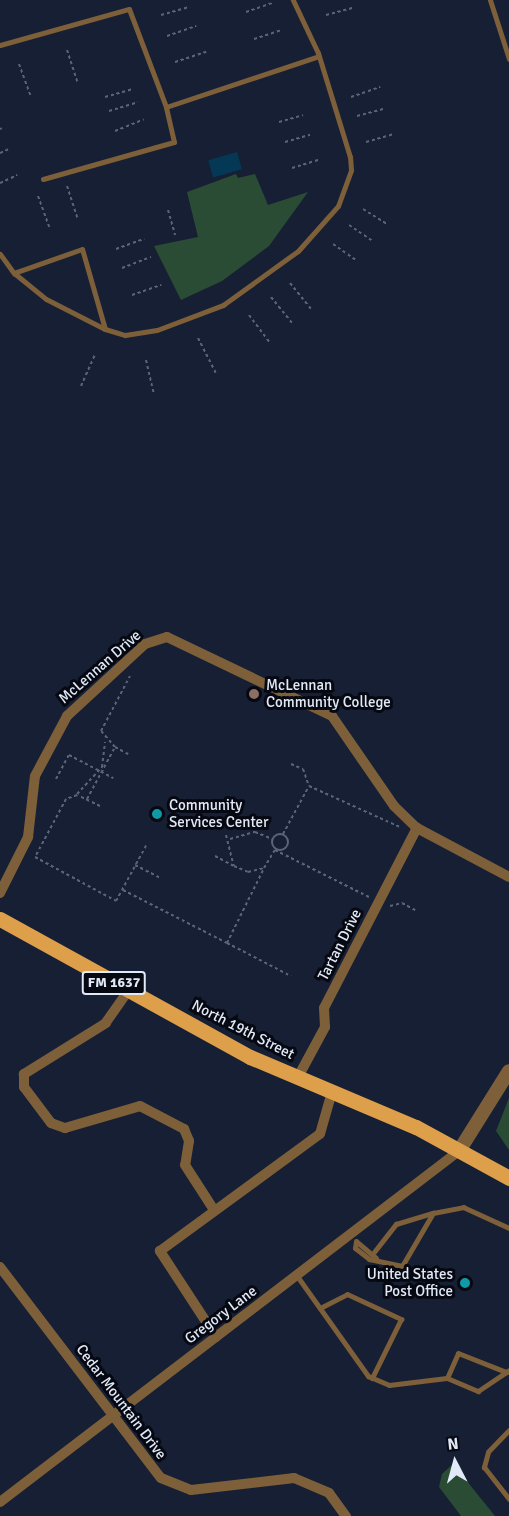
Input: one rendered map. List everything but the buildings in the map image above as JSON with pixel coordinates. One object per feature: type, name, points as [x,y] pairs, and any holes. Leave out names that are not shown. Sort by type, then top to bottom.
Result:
[{"type":"main road","name":"North 19th Street","points":[[0,919],[128,991],[298,1077],[459,1151],[509,1178]]},
{"type":"street","name":"McLennan Drive","points":[[0,893],[28,837],[35,776],[67,716],[157,638],[180,639],[332,716],[394,806],[417,828],[509,877]]},
{"type":"street","name":"Tartan Drive","points":[[298,1077],[325,1027],[324,1008],[417,828]]},
{"type":"street","points":[[128,991],[106,1023],[24,1074],[24,1087],[51,1123],[65,1128],[140,1106],[184,1129],[189,1141],[185,1166],[214,1210]]},
{"type":"street","points":[[459,1151],[509,1071]]},
{"type":"street","points":[[216,1337],[160,1251],[320,1134],[332,1092]]},
{"type":"street","name":"Gregory Lane","points":[[0,1502],[297,1276],[353,1238],[459,1151]]},
{"type":"street","name":"Cedar Mountain Drive","points":[[0,1267],[113,1416],[171,1485],[191,1490],[294,1478],[329,1493],[346,1516]]},
{"type":"lane","points":[[0,254],[14,273],[46,299],[105,329],[125,335],[157,330],[223,305],[298,251],[338,206],[351,170],[350,157],[319,56],[293,0]]},
{"type":"lane","points":[[490,0],[509,59]]},
{"type":"lane","points":[[0,45],[129,9],[166,107],[174,142],[43,179]]},
{"type":"lane","points":[[166,107],[319,56]]},
{"type":"lane","points":[[14,273],[81,249],[105,329]]},
{"type":"lane","points":[[375,1255],[396,1224],[463,1207],[509,1228]]},
{"type":"lane","points":[[353,1238],[355,1248],[402,1266],[434,1213]]},
{"type":"lane","points":[[353,1238],[375,1255]]},
{"type":"lane","points":[[297,1276],[372,1378],[388,1385],[447,1378],[478,1391],[507,1371]]},
{"type":"lane","points":[[320,1308],[348,1294],[401,1319],[372,1378]]},
{"type":"lane","points":[[447,1378],[458,1353],[507,1371]]},
{"type":"lane","points":[[509,1431],[488,1452],[484,1467],[509,1499]]},
{"type":"path","points":[[246,12],[272,3]]},
{"type":"path","points":[[161,15],[189,7]]},
{"type":"path","points":[[326,15],[355,8]]},
{"type":"path","points":[[167,36],[196,26]]},
{"type":"path","points":[[254,39],[282,30]]},
{"type":"path","points":[[67,50],[78,83]]},
{"type":"path","points":[[175,62],[206,52]]},
{"type":"path","points":[[20,64],[30,95]]},
{"type":"path","points":[[351,97],[380,87]]},
{"type":"path","points":[[105,97],[133,89]]},
{"type":"path","points":[[109,111],[138,102]]},
{"type":"path","points":[[357,116],[386,108]]},
{"type":"path","points":[[279,122],[303,116]]},
{"type":"path","points":[[115,131],[144,119]]},
{"type":"path","points":[[366,142],[394,134]]},
{"type":"path","points":[[285,142],[310,135]]},
{"type":"path","points":[[0,153],[9,149]]},
{"type":"path","points":[[292,168],[319,160]]},
{"type":"path","points":[[0,183],[17,175]]},
{"type":"path","points":[[68,186],[78,219]]},
{"type":"path","points":[[38,196],[49,227]]},
{"type":"path","points":[[363,209],[387,224]]},
{"type":"path","points":[[168,210],[175,235]]},
{"type":"path","points":[[349,225],[373,241]]},
{"type":"path","points":[[116,249],[144,239]]},
{"type":"path","points":[[333,244],[357,261]]},
{"type":"path","points":[[122,268],[151,257]]},
{"type":"path","points":[[290,283],[312,310]]},
{"type":"path","points":[[132,295],[161,285]]},
{"type":"path","points":[[271,297],[293,324]]},
{"type":"path","points":[[249,315],[269,342]]},
{"type":"path","points":[[198,338],[216,373]]},
{"type":"path","points":[[81,386],[95,354]]},
{"type":"path","points":[[146,360],[154,394]]},
{"type":"path","points":[[130,676],[101,731],[105,742],[100,772],[77,795],[66,799],[35,857],[116,901],[147,844]]},
{"type":"path","points":[[105,742],[128,754]]},
{"type":"path","points":[[87,799],[115,747]]},
{"type":"path","points":[[57,779],[69,755],[113,778]]},
{"type":"path","points":[[291,764],[303,770],[309,786],[399,827]]},
{"type":"path","points":[[230,838],[255,832],[272,839],[284,834],[309,786]]},
{"type":"path","points":[[77,795],[100,806]]},
{"type":"path","points":[[227,943],[275,849],[288,844],[284,834]]},
{"type":"path","points":[[226,835],[230,838],[234,866]]},
{"type":"path","points":[[272,839],[275,849],[370,898]]},
{"type":"path","points":[[134,856],[139,859]]},
{"type":"path","points":[[214,856],[248,872],[264,868]]},
{"type":"path","points":[[135,865],[161,878]]},
{"type":"path","points":[[122,890],[291,976]]},
{"type":"path","points":[[385,905],[402,903],[415,910]]},
{"type":"green space","points":[[236,174],[238,178],[255,174],[268,205],[308,192],[269,246],[222,281],[181,300],[154,246],[198,237],[187,192]]},
{"type":"green space","points":[[509,1098],[509,1150],[496,1131]]},
{"type":"green space","points":[[455,1462],[495,1516],[461,1516],[439,1487],[442,1474]]},
{"type":"water","points":[[237,152],[242,169],[213,178],[208,160]]},
{"type":"place","name":"McLennan Community College","points":[[254,694]]},
{"type":"place","name":"Community Services Center","points":[[157,814]]},
{"type":"place","name":"United States Post Office","points":[[465,1283]]}]
